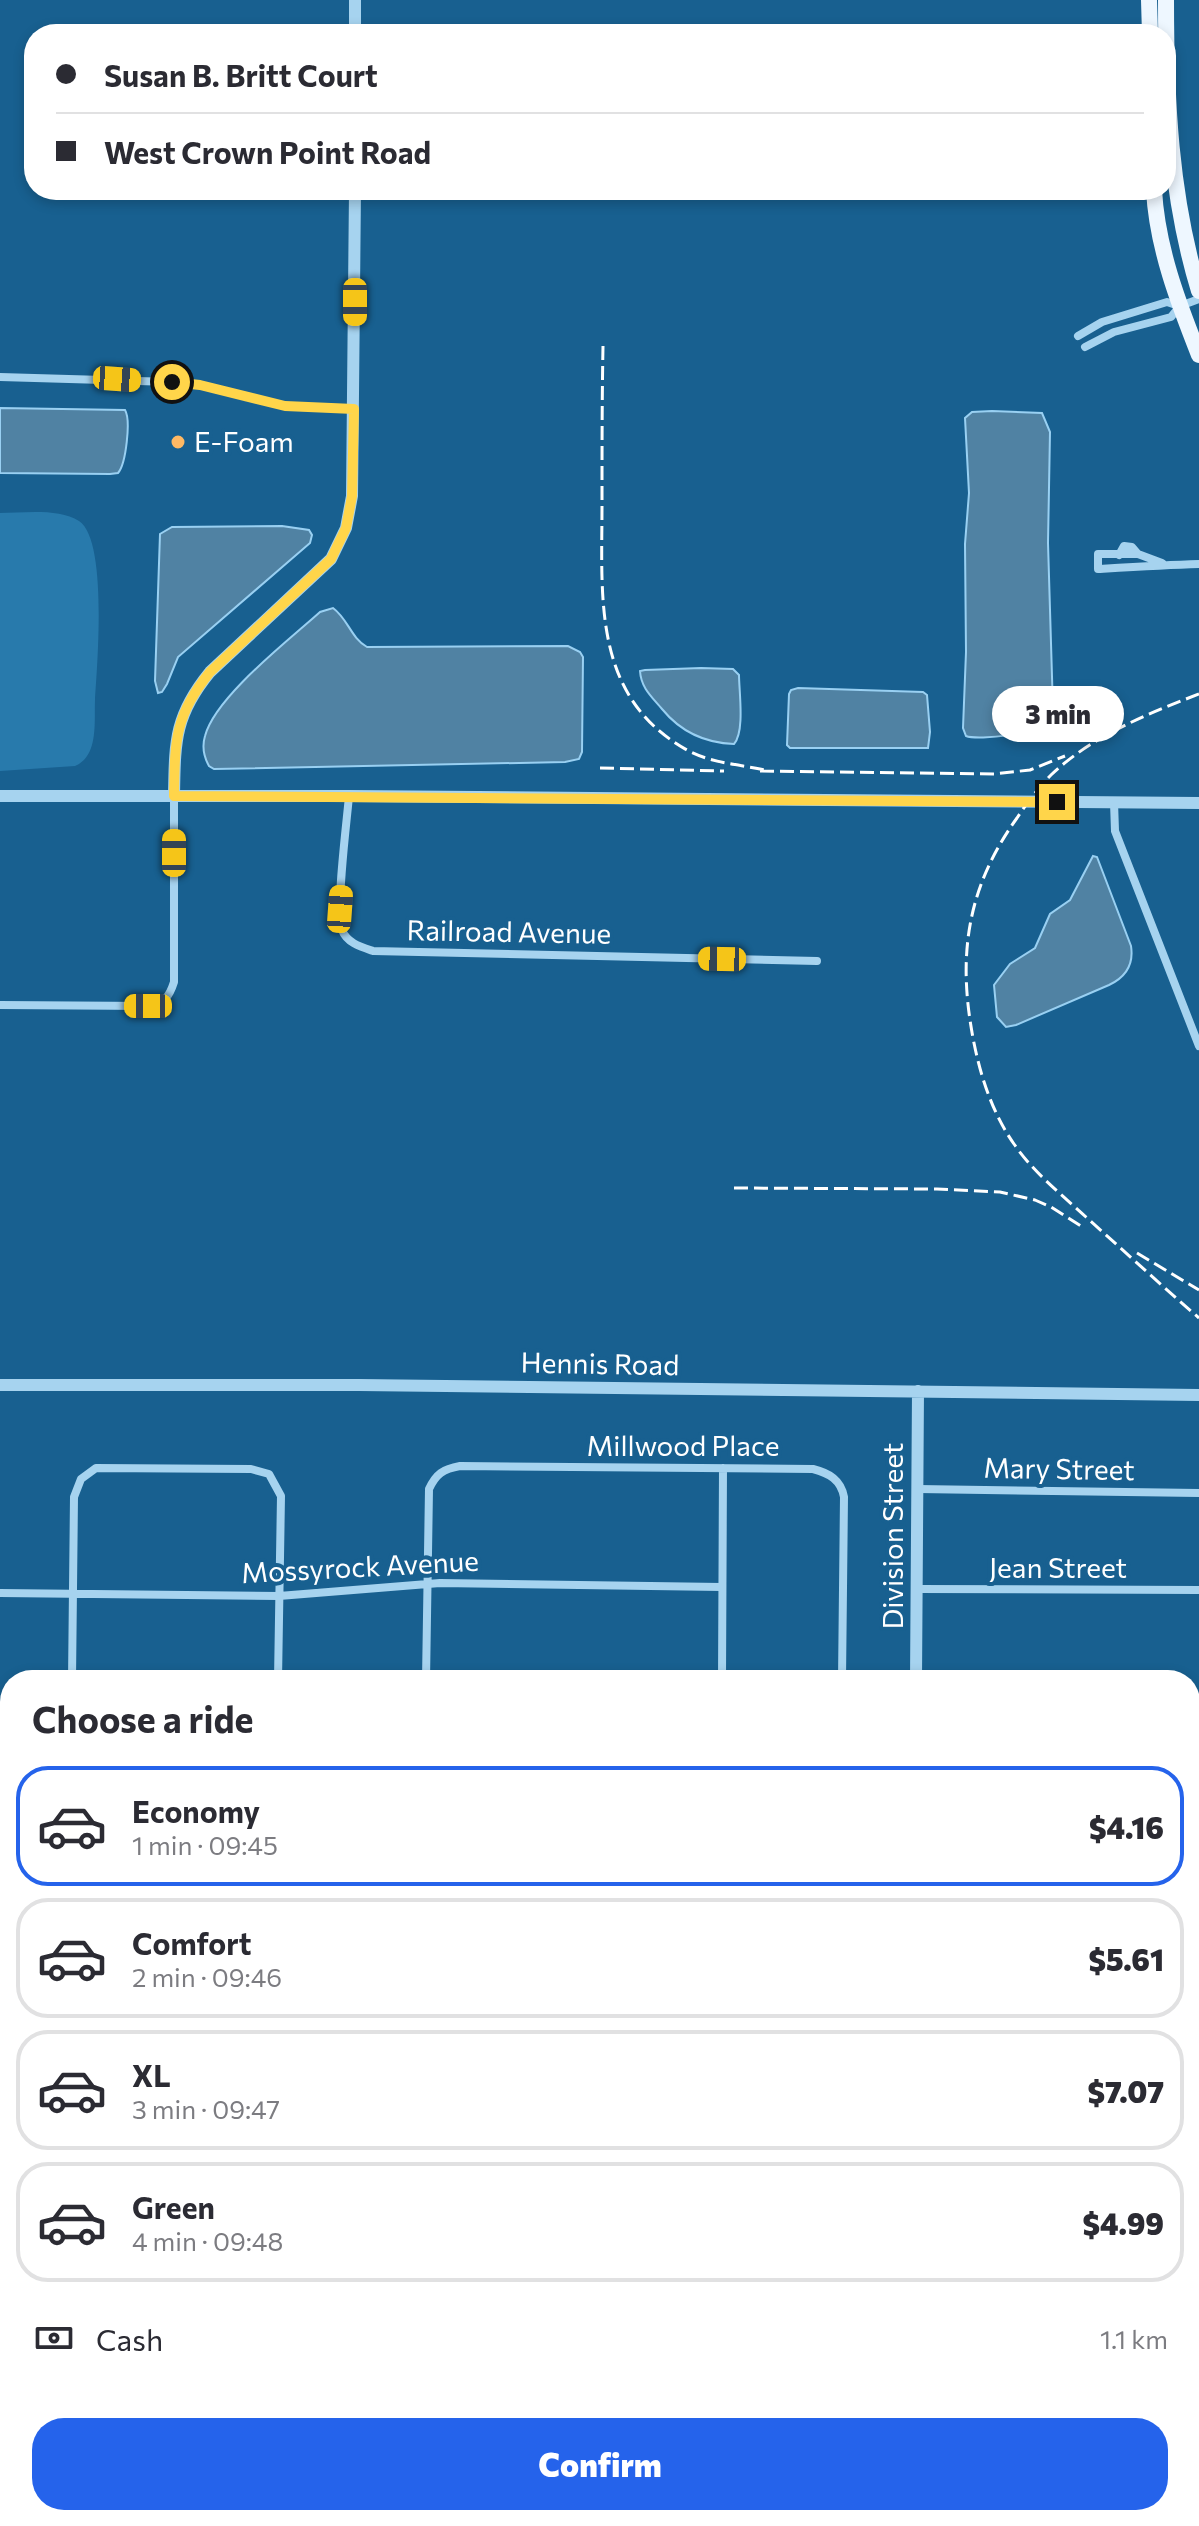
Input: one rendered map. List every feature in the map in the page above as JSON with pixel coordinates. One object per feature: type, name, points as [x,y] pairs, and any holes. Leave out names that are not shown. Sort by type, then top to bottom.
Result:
[{"type":"main road","points":[[1149,0],[1150,24]]},
{"type":"main road","points":[[1166,0],[1167,24]]},
{"type":"main road","points":[[1176,194],[1185,245],[1199,291]]},
{"type":"main road","points":[[1156,200],[1164,253],[1199,355]]},
{"type":"street","points":[[355,0],[355,24]]},
{"type":"street","points":[[0,1005],[148,1006],[161,1003],[169,996],[174,982],[175,742],[182,714],[210,672],[331,559],[346,528],[352,496],[355,200]]},
{"type":"street","points":[[1085,347],[1114,332],[1171,317],[1180,306],[1199,299]]},
{"type":"street","points":[[1078,336],[1102,322],[1167,302],[1180,306]]},
{"type":"street","points":[[0,377],[172,382],[200,385],[285,406],[354,409]]},
{"type":"street","points":[[1162,563],[1138,554],[1098,554],[1098,569],[1132,569],[1162,563],[1199,564]]},
{"type":"street","points":[[0,796],[1199,803]]},
{"type":"street","name":"Railroad Avenue","points":[[349,796],[340,909],[342,930],[354,945],[373,951],[817,961]]},
{"type":"street","points":[[1114,802],[1115,831],[1199,1046]]},
{"type":"street","name":"Hennis Road","points":[[0,1385],[359,1385],[1199,1395]]},
{"type":"street","name":"Division Street","points":[[916,1670],[918,1391]]},
{"type":"street","points":[[72,1670],[74,1497],[81,1479],[96,1468],[251,1469],[269,1474],[281,1496],[278,1670]]},
{"type":"street","name":"Millwood Place","points":[[426,1670],[429,1489],[435,1476],[448,1468],[723,1468],[813,1469],[827,1472],[842,1489],[842,1670]]},
{"type":"street","points":[[722,1670],[723,1468]]},
{"type":"street","name":"Mary Street","points":[[918,1489],[1199,1493]]},
{"type":"street","name":"Mossyrock Avenue","points":[[0,1593],[279,1596],[426,1583],[721,1587]]},
{"type":"street","name":"Jean Street","points":[[917,1589],[1199,1590]]},
{"type":"shaded area","points":[[0,408],[125,410],[128,432],[121,468],[118,473],[110,474],[0,473]]},
{"type":"shaded area","points":[[972,412],[1042,413],[1050,432],[1048,543],[1053,710],[1050,723],[1045,727],[1010,735],[973,737],[966,736],[963,728],[965,544],[969,493],[965,418]]},
{"type":"shaded area","points":[[41,512],[71,517],[79,521],[88,533],[94,552],[99,605],[95,727],[88,754],[75,766],[0,771],[0,513]]},
{"type":"shaded area","points":[[282,526],[309,530],[312,535],[310,543],[178,657],[167,684],[158,693],[155,681],[160,534],[172,527]]},
{"type":"shaded area","points":[[333,608],[367,647],[568,646],[580,652],[583,657],[582,752],[579,759],[565,762],[214,769],[209,766],[204,740],[223,704],[290,638],[320,612]]},
{"type":"shaded area","points":[[733,669],[739,675],[740,721],[734,744],[703,738],[677,724],[648,692],[640,671]]},
{"type":"shaded area","points":[[798,688],[923,692],[927,695],[928,748],[790,748],[787,745],[789,694]]},
{"type":"shaded area","points":[[1093,856],[1097,857],[1131,946],[1128,970],[1109,985],[1006,1027],[997,1017],[994,985],[1010,964],[1035,948],[1050,914],[1070,900]]},
{"type":"railway","points":[[603,346],[602,575],[609,642],[618,674],[634,702],[656,728],[687,750],[717,761],[769,771]]},
{"type":"railway","points":[[1199,694],[1140,718],[1102,738],[1067,761],[1037,790],[1000,845],[976,898],[970,925],[966,982],[980,1069],[994,1108],[1014,1144],[1048,1182],[1199,1318]]},
{"type":"railway","points":[[760,771],[994,774],[1030,770],[1065,756]]},
{"type":"railway","points":[[600,768],[724,771]]},
{"type":"railway","points":[[734,1188],[1000,1192],[1035,1200],[1084,1228]]},
{"type":"railway","points":[[1137,1253],[1199,1290]]},
{"type":"place","name":"E-Foam","points":[[178,442]]},
{"type":"route","points":[[172,382],[200,385],[285,406],[354,409],[352,496],[346,528],[331,559],[210,672],[194,692],[182,714],[175,742],[174,796],[1057,802]]}]
